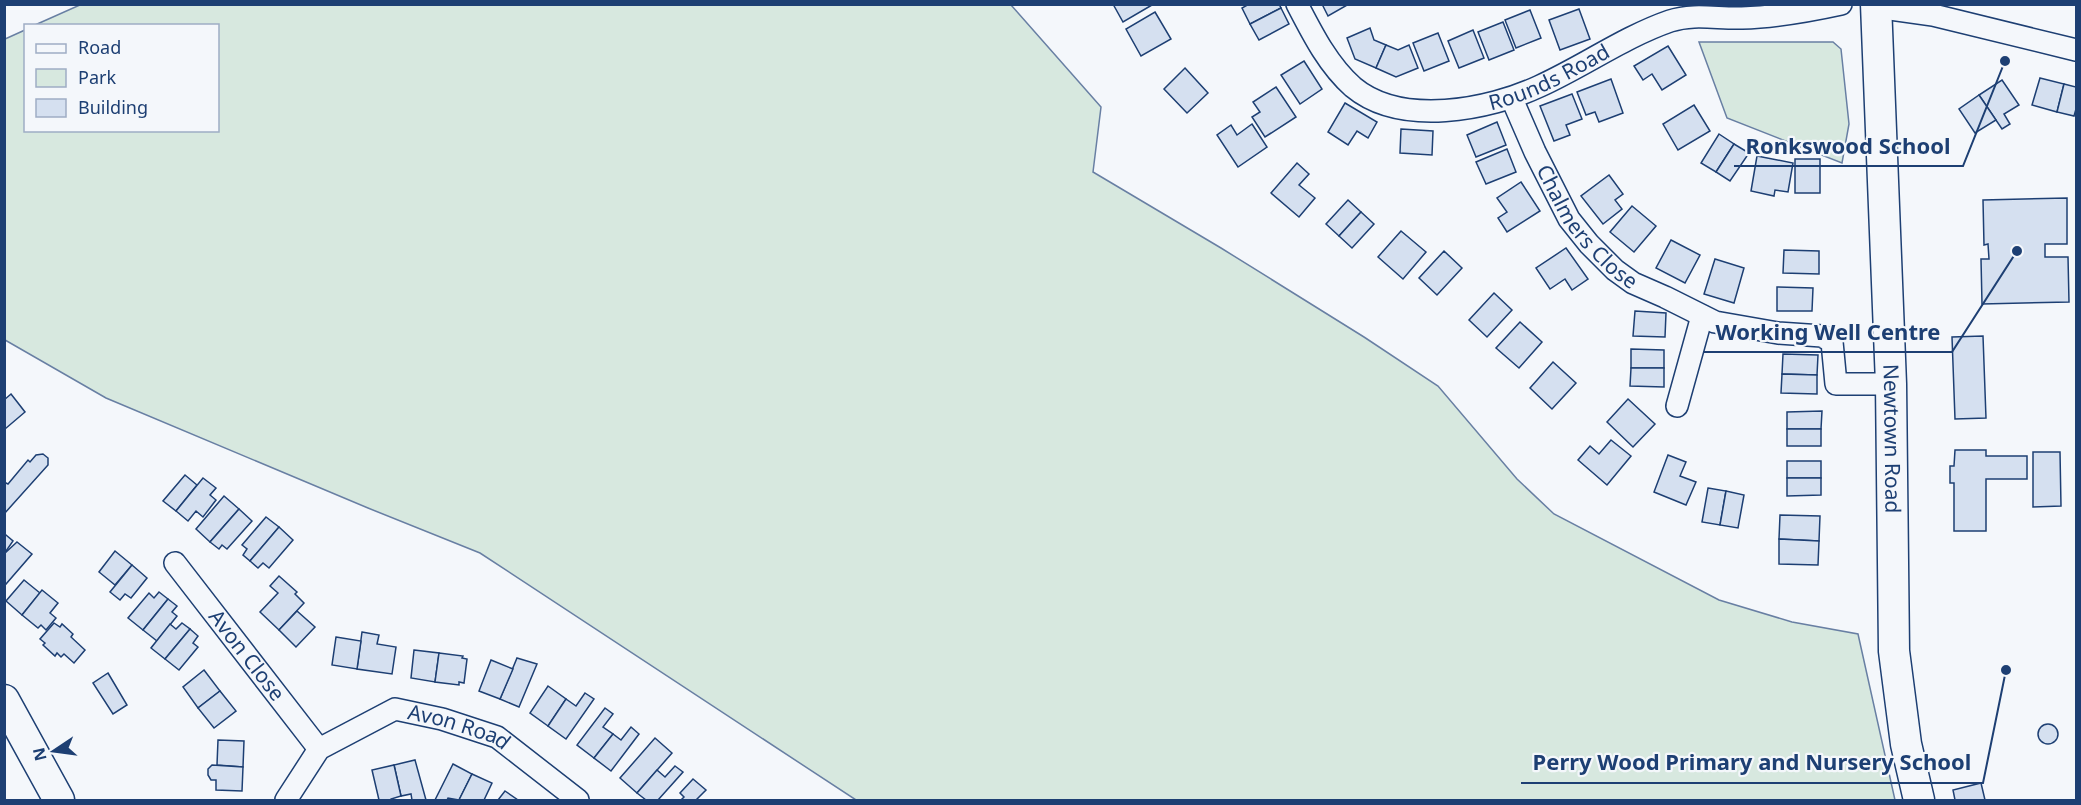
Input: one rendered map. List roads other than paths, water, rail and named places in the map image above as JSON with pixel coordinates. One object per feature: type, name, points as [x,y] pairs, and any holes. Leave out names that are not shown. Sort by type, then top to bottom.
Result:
[{"type":"main road","name":"Newtown Road","points":[[1876,6],[1891,384],[1894,651],[1906,744],[1919,801]]},
{"type":"main road","points":[[4,700],[59,801]]},
{"type":"street","name":"Rounds Road","points":[[1297,4],[1334,66],[1354,87],[1375,100],[1396,106],[1436,111],[1490,105],[1512,99],[1609,49],[1692,10],[1741,18],[1782,15],[1841,4]]},
{"type":"street","points":[[1876,6],[1933,10],[2076,50]]},
{"type":"street","name":"Chalmers Close","points":[[1512,99],[1553,190],[1569,219],[1589,244],[1615,270],[1633,283],[1715,322],[1801,336],[1822,336],[1832,342],[1836,384],[1891,384]]},
{"type":"street","points":[[1677,406],[1702,316]]},
{"type":"street","name":"Avon Close","points":[[175,563],[319,749]]},
{"type":"street","name":"Avon Road","points":[[286,801],[319,749],[395,709],[442,719],[497,737],[578,801]]},
{"type":"place","name":"Ronkswood School","points":[[2005,61]]},
{"type":"place","name":"Working Well Centre","points":[[2017,251]]},
{"type":"place","name":"Perry Wood Primary and Nursery School","points":[[2006,670]]}]
